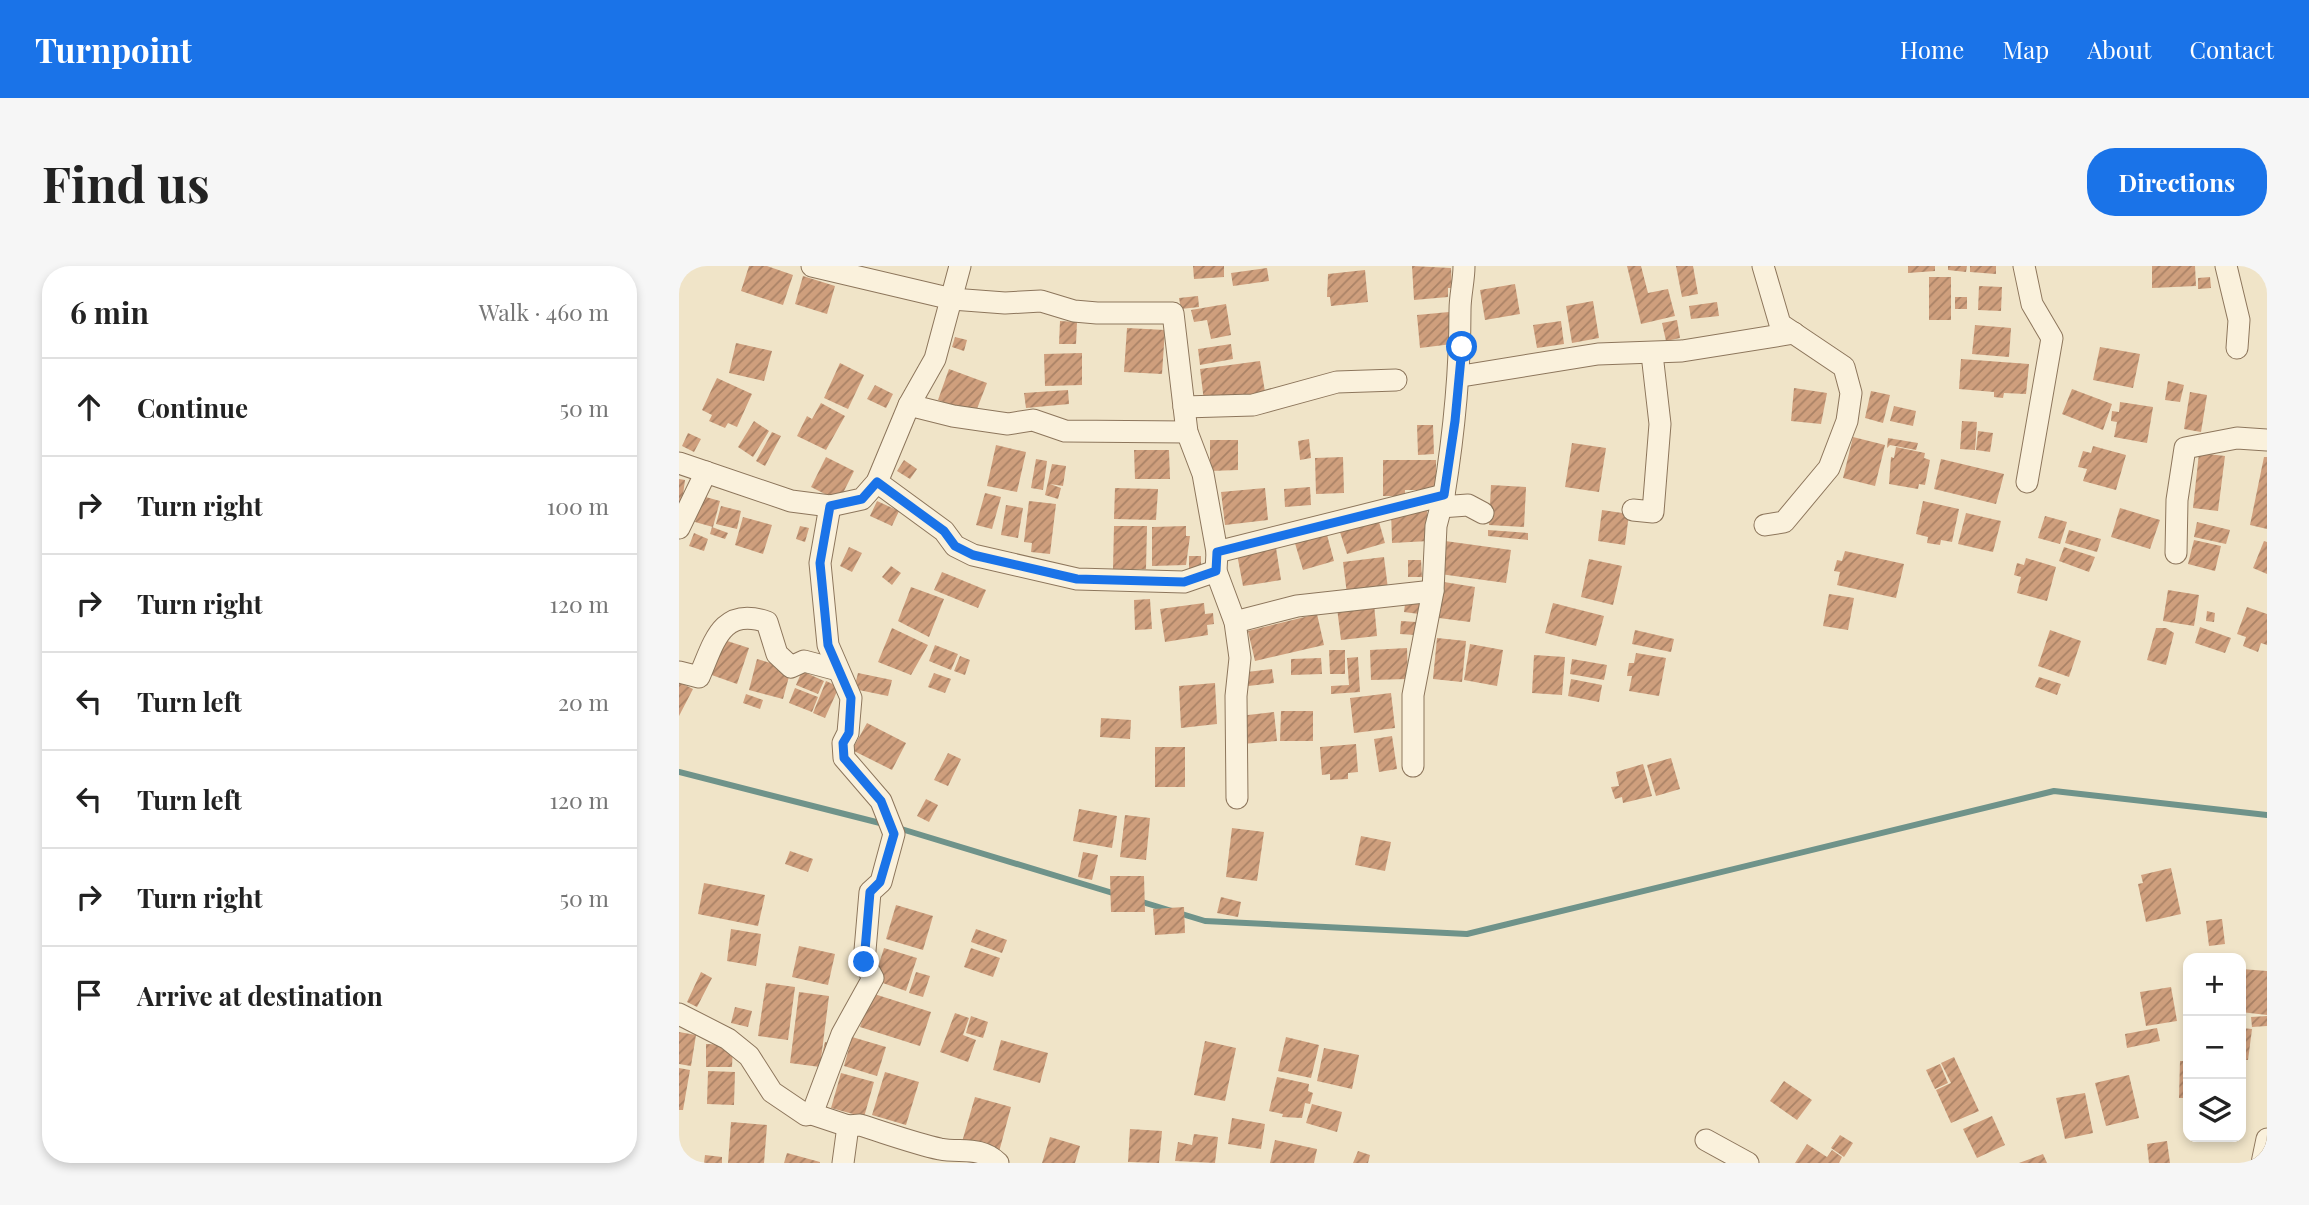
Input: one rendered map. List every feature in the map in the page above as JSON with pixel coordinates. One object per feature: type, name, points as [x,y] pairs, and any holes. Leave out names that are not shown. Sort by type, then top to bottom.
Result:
[{"type":"street","points":[[813,266],[952,299],[1005,303],[1041,301],[1074,311],[1097,313],[1173,313],[1187,432],[1203,474],[1217,561],[1235,622],[1240,658],[1236,696],[1237,798]]},
{"type":"street","points":[[679,463],[791,501],[830,506],[862,499],[877,482],[909,405],[935,359],[960,266]]},
{"type":"street","points":[[1413,766],[1413,695],[1433,591],[1459,373],[1464,266]]},
{"type":"street","points":[[1763,266],[1780,324],[1844,367],[1851,393],[1847,421],[1829,468],[1784,522],[1765,525]]},
{"type":"street","points":[[2024,266],[2032,304],[2052,338],[2027,482]]},
{"type":"street","points":[[2226,266],[2239,320],[2237,348]]},
{"type":"street","points":[[1459,373],[1481,373],[1527,363],[1551,364],[1598,354],[1652,354],[1669,349],[1682,351],[1794,333]]},
{"type":"street","points":[[1633,510],[1653,512],[1660,424],[1652,354]]},
{"type":"street","points":[[1184,407],[1253,405],[1337,383],[1396,380]]},
{"type":"street","points":[[909,405],[953,416],[1008,424],[1033,421],[1065,431],[1187,432]]},
{"type":"street","points":[[2176,553],[2177,500],[2185,448],[2237,438],[2267,440]]},
{"type":"street","points":[[679,528],[706,472]]},
{"type":"street","points":[[877,482],[934,523],[955,546],[973,555],[1077,579],[1184,582],[1217,561],[1442,501],[1468,505],[1483,513]]},
{"type":"street","points":[[812,1114],[842,1034],[873,978],[864,962],[870,892],[880,882],[894,834],[881,801],[844,758],[843,743],[849,733],[851,698],[828,645],[820,563],[830,506]]},
{"type":"street","points":[[1235,622],[1297,606],[1433,591]]},
{"type":"street","points":[[679,672],[699,677],[719,632],[734,619],[750,616],[767,622],[777,654],[791,667],[804,661],[838,670]]},
{"type":"street","points":[[679,1014],[729,1039],[750,1056],[772,1092],[806,1115],[812,1114],[848,1126],[860,1125],[943,1150],[969,1149],[992,1157],[998,1163]]},
{"type":"street","points":[[843,1163],[848,1126]]},
{"type":"street","points":[[2262,1163],[2267,1139]]},
{"type":"street","points":[[1706,1140],[1748,1163]]},
{"type":"building","points":[[749,266],[767,266],[793,275],[783,305],[741,291]]},
{"type":"building","points":[[1193,266],[1224,266],[1224,277],[1194,279]]},
{"type":"building","points":[[1412,266],[1451,268],[1452,288],[1448,288],[1448,297],[1414,300]]},
{"type":"building","points":[[1627,266],[1641,266],[1648,293],[1668,289],[1675,316],[1641,324]]},
{"type":"building","points":[[1676,266],[1693,266],[1698,294],[1682,297]]},
{"type":"building","points":[[1908,266],[1935,266],[1935,271],[1908,273]]},
{"type":"building","points":[[1948,266],[1967,266],[1966,272],[1948,270]]},
{"type":"building","points":[[1970,266],[1996,266],[1996,274],[1970,272]]},
{"type":"building","points":[[2152,266],[2195,266],[2196,286],[2152,288]]},
{"type":"building","points":[[1267,268],[1269,281],[1233,286],[1231,273]]},
{"type":"building","points":[[1365,270],[1368,302],[1331,306],[1330,297],[1327,297],[1328,274]]},
{"type":"building","points":[[803,276],[835,286],[827,314],[795,304]]},
{"type":"building","points":[[1929,277],[1951,277],[1951,320],[1929,320]]},
{"type":"building","points":[[2210,277],[2211,288],[2198,289],[2198,278]]},
{"type":"building","points":[[1515,284],[1520,314],[1485,320],[1480,290]]},
{"type":"building","points":[[1979,286],[2002,287],[2001,311],[1978,310]]},
{"type":"building","points":[[1198,296],[1199,307],[1181,309],[1179,298]]},
{"type":"building","points":[[1955,297],[1967,297],[1967,309],[1955,309]]},
{"type":"building","points":[[1593,301],[1599,338],[1572,343],[1566,306]]},
{"type":"building","points":[[1717,302],[1719,316],[1691,319],[1689,306]]},
{"type":"building","points":[[1226,304],[1231,335],[1211,339],[1207,320],[1194,322],[1191,310]]},
{"type":"building","points":[[1449,312],[1452,344],[1420,348],[1417,315]]},
{"type":"building","points":[[1677,320],[1680,338],[1666,341],[1662,323]]},
{"type":"building","points":[[1060,321],[1077,322],[1076,344],[1059,344]]},
{"type":"building","points":[[1561,321],[1564,344],[1537,348],[1533,325]]},
{"type":"building","points":[[1975,325],[2011,328],[2009,357],[1972,354]]},
{"type":"building","points":[[1127,328],[1165,330],[1162,374],[1124,372]]},
{"type":"building","points":[[955,337],[967,340],[964,351],[952,347]]},
{"type":"building","points":[[736,343],[772,351],[764,381],[729,373]]},
{"type":"building","points":[[1231,344],[1233,359],[1200,365],[1198,349]]},
{"type":"building","points":[[2100,347],[2140,354],[2133,388],[2093,380]]},
{"type":"building","points":[[1082,353],[1082,385],[1045,386],[1044,354]]},
{"type":"building","points":[[1961,359],[2029,364],[2026,394],[2004,393],[2003,398],[1994,397],[1994,392],[1959,389]]},
{"type":"building","points":[[1260,361],[1265,392],[1204,401],[1200,369]]},
{"type":"building","points":[[840,363],[864,375],[848,409],[824,398]]},
{"type":"building","points":[[949,369],[987,383],[975,414],[938,400]]},
{"type":"building","points":[[717,378],[752,394],[737,427],[728,423],[725,428],[709,421],[712,415],[702,410]]},
{"type":"building","points":[[2168,381],[2184,385],[2180,402],[2165,400]]},
{"type":"building","points":[[875,385],[893,394],[886,408],[867,399]]},
{"type":"building","points":[[1794,388],[1827,393],[1821,424],[1791,421]]},
{"type":"building","points":[[2072,389],[2112,404],[2103,430],[2062,414]]},
{"type":"building","points":[[1068,390],[1069,404],[1026,408],[1024,393]]},
{"type":"building","points":[[1871,391],[1890,395],[1883,423],[1865,418]]},
{"type":"building","points":[[2190,392],[2207,395],[2201,432],[2184,429]]},
{"type":"building","points":[[2120,402],[2153,407],[2147,443],[2114,437],[2117,422],[2111,421],[2112,411],[2119,412]]},
{"type":"building","points":[[821,403],[845,416],[826,450],[797,436],[807,416],[812,419]]},
{"type":"building","points":[[1894,406],[1916,411],[1913,426],[1890,421]]},
{"type":"building","points":[[754,421],[769,431],[753,457],[738,447]]},
{"type":"building","points":[[1962,421],[1977,422],[1975,450],[1960,449]]},
{"type":"building","points":[[1417,425],[1433,425],[1434,454],[1418,455]]},
{"type":"building","points":[[1978,431],[1993,433],[1990,452],[1976,450]]},
{"type":"building","points":[[772,432],[781,436],[765,466],[756,461]]},
{"type":"building","points":[[688,433],[701,439],[694,452],[682,446]]},
{"type":"building","points":[[1853,437],[1885,445],[1875,486],[1843,478]]},
{"type":"building","points":[[1888,438],[1918,443],[1916,450],[1890,445],[1887,448]]},
{"type":"building","points":[[1309,439],[1311,458],[1300,460],[1298,441]]},
{"type":"building","points":[[1210,440],[1238,440],[1238,470],[1210,471]]},
{"type":"building","points":[[1572,443],[1606,448],[1599,492],[1565,487]]},
{"type":"building","points":[[996,445],[1026,452],[1017,492],[987,486]]},
{"type":"building","points":[[2093,446],[2126,455],[2116,490],[2083,481],[2087,469],[2078,467],[2083,451],[2091,453]]},
{"type":"building","points":[[1896,447],[1925,453],[1924,458],[1930,460],[1925,485],[1919,484],[1918,489],[1889,484],[1891,457],[1894,458]]},
{"type":"building","points":[[1134,450],[1169,450],[1170,479],[1135,479]]},
{"type":"building","points":[[2199,453],[2225,456],[2218,511],[2193,508]]},
{"type":"building","points":[[826,457],[854,471],[839,501],[811,487]]},
{"type":"building","points":[[1343,457],[1344,493],[1316,494],[1315,458]]},
{"type":"building","points":[[2264,457],[2267,457],[2267,529],[2250,525]]},
{"type":"building","points":[[1036,459],[1047,461],[1043,490],[1031,488]]},
{"type":"building","points":[[1941,459],[2004,474],[1996,504],[1934,489]]},
{"type":"building","points":[[904,460],[917,469],[910,479],[897,471]]},
{"type":"building","points":[[1383,460],[1436,460],[1436,490],[1405,490],[1405,496],[1383,496]]},
{"type":"building","points":[[1052,464],[1066,466],[1063,486],[1050,484],[1061,488],[1058,499],[1045,495]]},
{"type":"building","points":[[679,479],[685,480],[682,503],[679,503]]},
{"type":"building","points":[[1491,485],[1526,487],[1524,527],[1489,525]]},
{"type":"building","points":[[1310,487],[1311,505],[1285,507],[1284,489]]},
{"type":"building","points":[[1115,488],[1158,489],[1156,520],[1114,519]]},
{"type":"building","points":[[1265,488],[1268,520],[1225,525],[1221,492]]},
{"type":"building","points":[[985,493],[1001,497],[992,529],[976,525]]},
{"type":"building","points":[[702,496],[720,501],[713,527],[695,522]]},
{"type":"building","points":[[877,501],[899,511],[892,526],[870,516]]},
{"type":"building","points":[[1029,501],[1056,504],[1050,554],[1031,552],[1032,543],[1024,542]]},
{"type":"building","points":[[1923,501],[1959,509],[1952,542],[1941,540],[1940,545],[1927,543],[1928,537],[1916,534]]},
{"type":"building","points":[[1006,505],[1023,508],[1018,538],[1001,535]]},
{"type":"building","points":[[721,506],[741,511],[737,529],[716,524]]},
{"type":"building","points":[[1427,508],[1429,541],[1392,543],[1391,510]]},
{"type":"building","points":[[2120,508],[2160,520],[2150,549],[2111,537]]},
{"type":"building","points":[[1602,510],[1629,514],[1625,545],[1598,541]]},
{"type":"building","points":[[1966,513],[2001,521],[1993,552],[1958,544]]},
{"type":"building","points":[[1377,515],[1385,543],[1347,554],[1338,526]]},
{"type":"building","points":[[2045,516],[2067,522],[2060,544],[2038,538]]},
{"type":"building","points":[[743,517],[772,525],[763,554],[735,545]]},
{"type":"building","points":[[2197,522],[2230,530],[2226,544],[2194,537]]},
{"type":"building","points":[[800,526],[809,528],[805,542],[796,539]]},
{"type":"building","points":[[1114,526],[1147,526],[1146,569],[1113,569]]},
{"type":"building","points":[[1186,526],[1186,536],[1190,536],[1186,565],[1152,566],[1152,527]]},
{"type":"building","points":[[712,527],[728,533],[725,539],[710,534]]},
{"type":"building","points":[[1488,530],[1528,533],[1528,540],[1488,536]]},
{"type":"building","points":[[2069,530],[2101,539],[2097,552],[2065,543]]},
{"type":"building","points":[[1326,531],[1334,561],[1303,570],[1294,540]]},
{"type":"building","points":[[694,533],[708,539],[704,551],[689,546]]},
{"type":"building","points":[[2194,540],[2221,546],[2215,571],[2188,564]]},
{"type":"building","points":[[1445,541],[1511,550],[1506,583],[1440,574]]},
{"type":"building","points":[[2264,541],[2267,542],[2267,574],[2253,568]]},
{"type":"building","points":[[849,547],[862,553],[852,572],[840,566]]},
{"type":"building","points":[[2064,547],[2095,557],[2089,572],[2059,561]]},
{"type":"building","points":[[1276,548],[1281,580],[1243,586],[1237,554]]},
{"type":"building","points":[[1845,551],[1904,564],[1896,598],[1837,585],[1840,572],[1834,571],[1837,560],[1842,561]]},
{"type":"building","points":[[1189,556],[1201,556],[1201,570],[1189,570]]},
{"type":"building","points":[[1384,557],[1388,589],[1347,594],[1343,562]]},
{"type":"building","points":[[2026,558],[2056,567],[2047,601],[2017,593],[2021,577],[2014,575],[2017,563],[2024,565]]},
{"type":"building","points":[[1589,559],[1622,566],[1613,605],[1581,597]]},
{"type":"building","points":[[1408,560],[1421,560],[1422,577],[1408,577]]},
{"type":"building","points":[[891,566],[901,573],[892,585],[882,577]]},
{"type":"building","points":[[942,572],[986,590],[978,608],[934,590]]},
{"type":"building","points":[[1444,582],[1475,587],[1470,622],[1439,618]]},
{"type":"building","points":[[911,587],[944,599],[929,637],[898,621]]},
{"type":"building","points":[[2168,590],[2199,595],[2194,626],[2163,621]]},
{"type":"building","points":[[1829,594],[1854,598],[1848,630],[1823,626]]},
{"type":"building","points":[[1406,596],[1421,598],[1419,614],[1404,612]]},
{"type":"building","points":[[1150,599],[1152,629],[1135,630],[1134,600]]},
{"type":"building","points":[[1204,603],[1205,614],[1213,613],[1214,624],[1207,625],[1208,635],[1165,642],[1160,609]]},
{"type":"building","points":[[1553,603],[1604,616],[1596,646],[1545,633]]},
{"type":"building","points":[[1374,604],[1377,636],[1341,640],[1337,608]]},
{"type":"building","points":[[2247,607],[2267,614],[2267,645],[2261,643],[2258,652],[2243,646],[2246,637],[2237,634]]},
{"type":"building","points":[[2207,611],[2215,613],[2214,622],[2206,621]]},
{"type":"building","points":[[1317,614],[1324,645],[1255,661],[1248,631]]},
{"type":"building","points":[[1401,621],[1416,622],[1415,635],[1400,634]]},
{"type":"building","points":[[2200,627],[2231,638],[2225,653],[2195,643]]},
{"type":"building","points":[[892,628],[928,645],[911,675],[878,662]]},
{"type":"building","points":[[2156,628],[2166,628],[2174,633],[2166,665],[2147,660]]},
{"type":"building","points":[[1635,630],[1674,639],[1671,652],[1632,644]]},
{"type":"building","points":[[2050,630],[2081,641],[2069,677],[2038,666]]},
{"type":"building","points":[[718,638],[749,648],[737,684],[706,673]]},
{"type":"building","points":[[1437,638],[1466,641],[1462,682],[1433,679]]},
{"type":"building","points":[[1470,644],[1503,650],[1497,686],[1464,680]]},
{"type":"building","points":[[935,645],[958,654],[951,670],[929,661]]},
{"type":"building","points":[[1407,648],[1408,679],[1371,680],[1370,650]]},
{"type":"building","points":[[1329,650],[1345,650],[1345,674],[1330,674]]},
{"type":"building","points":[[1636,653],[1666,658],[1659,696],[1629,691],[1632,676],[1627,676],[1629,663],[1634,663]]},
{"type":"building","points":[[1534,655],[1565,657],[1562,695],[1532,693]]},
{"type":"building","points":[[960,656],[970,660],[965,675],[954,671]]},
{"type":"building","points":[[1358,657],[1360,692],[1331,694],[1331,686],[1349,685],[1347,658]]},
{"type":"building","points":[[1321,658],[1322,674],[1291,675],[1291,659]]},
{"type":"building","points":[[757,659],[791,669],[783,699],[749,690]]},
{"type":"building","points":[[1572,659],[1607,665],[1604,680],[1570,674]]},
{"type":"building","points":[[1272,669],[1274,683],[1248,686],[1247,672]]},
{"type":"building","points":[[802,671],[824,681],[818,694],[796,685]]},
{"type":"building","points":[[858,673],[892,680],[888,696],[854,689]]},
{"type":"building","points":[[934,673],[951,679],[945,693],[928,687]]},
{"type":"building","points":[[2039,677],[2061,684],[2057,695],[2035,687]]},
{"type":"building","points":[[1571,679],[1602,685],[1599,702],[1568,696]]},
{"type":"building","points":[[826,681],[839,687],[825,718],[813,713]]},
{"type":"building","points":[[679,682],[693,689],[679,716]]},
{"type":"building","points":[[1215,683],[1217,724],[1181,728],[1179,686]]},
{"type":"building","points":[[795,688],[818,697],[812,712],[789,703]]},
{"type":"building","points":[[1391,693],[1395,728],[1354,733],[1350,698]]},
{"type":"building","points":[[746,694],[763,700],[760,709],[743,703]]},
{"type":"building","points":[[1281,711],[1313,711],[1313,741],[1280,741]]},
{"type":"building","points":[[1274,712],[1277,741],[1242,744],[1239,716]]},
{"type":"building","points":[[1101,718],[1131,720],[1130,739],[1100,737]]},
{"type":"building","points":[[867,723],[906,743],[892,770],[852,750]]},
{"type":"building","points":[[1392,736],[1397,769],[1379,772],[1374,739]]},
{"type":"building","points":[[1356,744],[1358,772],[1348,773],[1348,779],[1330,780],[1330,774],[1322,775],[1320,747]]},
{"type":"building","points":[[1155,747],[1185,747],[1185,787],[1155,787]]},
{"type":"building","points":[[948,753],[961,759],[948,786],[934,780]]},
{"type":"building","points":[[1671,758],[1680,789],[1656,796],[1647,765]]},
{"type":"building","points":[[1643,764],[1652,796],[1623,803],[1622,797],[1615,799],[1611,787],[1619,786],[1616,772]]},
{"type":"building","points":[[926,799],[938,805],[929,822],[917,816]]},
{"type":"building","points":[[1079,809],[1117,816],[1112,848],[1073,841]]},
{"type":"building","points":[[1125,815],[1150,818],[1146,860],[1120,857]]},
{"type":"building","points":[[1232,828],[1264,832],[1257,881],[1226,877]]},
{"type":"building","points":[[1361,836],[1391,842],[1385,871],[1355,865]]},
{"type":"building","points":[[790,851],[813,859],[808,872],[785,864]]},
{"type":"building","points":[[1083,852],[1098,855],[1092,880],[1078,877]]},
{"type":"building","points":[[2171,868],[2181,914],[2146,922],[2138,884],[2143,883],[2141,875]]},
{"type":"building","points":[[1110,876],[1144,876],[1145,912],[1111,912]]},
{"type":"building","points":[[704,883],[765,895],[758,926],[698,914]]},
{"type":"building","points":[[1221,897],[1241,902],[1238,917],[1217,913]]},
{"type":"building","points":[[896,905],[933,916],[923,950],[886,939]]},
{"type":"building","points":[[1184,907],[1185,933],[1155,935],[1153,909]]},
{"type":"building","points":[[2222,919],[2225,944],[2209,946],[2206,921]]},
{"type":"building","points":[[731,929],[761,934],[756,966],[727,961]]},
{"type":"building","points":[[976,929],[1007,940],[1002,953],[971,942]]},
{"type":"building","points":[[799,946],[835,954],[828,985],[792,977]]},
{"type":"building","points":[[884,948],[917,958],[906,991],[874,980]]},
{"type":"building","points":[[971,948],[1000,958],[993,977],[964,967]]},
{"type":"building","points":[[2246,969],[2267,971],[2267,1015],[2246,1013]]},
{"type":"building","points":[[701,972],[712,978],[697,1007],[687,1002]]},
{"type":"building","points":[[916,972],[930,976],[923,997],[909,993]]},
{"type":"building","points":[[766,983],[795,987],[788,1040],[758,1036]]},
{"type":"building","points":[[2171,987],[2177,1021],[2146,1026],[2140,992]]},
{"type":"building","points":[[799,992],[829,996],[821,1059],[825,1042],[834,1044],[820,1067],[790,1063]]},
{"type":"building","points":[[871,993],[931,1012],[920,1046],[860,1027]]},
{"type":"building","points":[[735,1007],[752,1011],[748,1027],[731,1023]]},
{"type":"building","points":[[955,1013],[969,1018],[963,1035],[976,1040],[968,1062],[940,1052]]},
{"type":"building","points":[[971,1016],[988,1022],[983,1038],[966,1033]]},
{"type":"building","points":[[2267,1016],[2267,1026],[2252,1027],[2251,1017]]},
{"type":"building","points":[[2157,1028],[2160,1041],[2127,1048],[2125,1034]]},
{"type":"building","points":[[2246,1028],[2252,1029],[2246,1060]]},
{"type":"building","points":[[679,1032],[696,1035],[691,1066],[679,1064]]},
{"type":"building","points":[[852,1037],[886,1047],[877,1076],[844,1066]]},
{"type":"building","points":[[1286,1037],[1319,1045],[1311,1078],[1278,1071]]},
{"type":"building","points":[[1001,1040],[1048,1053],[1040,1083],[993,1070]]},
{"type":"building","points":[[1205,1041],[1236,1048],[1225,1101],[1194,1095]]},
{"type":"building","points":[[706,1044],[733,1045],[732,1067],[706,1067]]},
{"type":"building","points":[[1324,1048],[1359,1055],[1352,1089],[1317,1081]]},
{"type":"building","points":[[1954,1057],[1979,1111],[1951,1123],[1936,1090],[1951,1083],[1941,1063]]},
{"type":"building","points":[[2180,1061],[2183,1061],[2183,1098],[2179,1098]]},
{"type":"building","points":[[1940,1064],[1948,1083],[1935,1089],[1926,1070]]},
{"type":"building","points":[[679,1068],[690,1070],[683,1110],[679,1110]]},
{"type":"building","points":[[708,1071],[735,1072],[734,1105],[707,1104]]},
{"type":"building","points":[[885,1072],[919,1082],[906,1125],[872,1115]]},
{"type":"building","points":[[841,1073],[874,1082],[864,1117],[831,1108]]},
{"type":"building","points":[[2129,1075],[2139,1118],[2106,1126],[2095,1083]]},
{"type":"building","points":[[1277,1077],[1309,1084],[1308,1091],[1313,1093],[1310,1104],[1305,1103],[1302,1118],[1282,1117],[1283,1114],[1269,1111]]},
{"type":"building","points":[[1784,1081],[1812,1100],[1797,1120],[1770,1101]]},
{"type":"building","points":[[2085,1093],[2093,1133],[2065,1139],[2056,1098]]},
{"type":"building","points":[[975,1097],[1011,1107],[999,1152],[962,1142]]},
{"type":"building","points":[[1312,1104],[1342,1112],[1337,1132],[1306,1123]]},
{"type":"building","points":[[1992,1116],[2005,1145],[1977,1158],[1963,1129]]},
{"type":"building","points":[[1232,1118],[1265,1124],[1261,1149],[1228,1144]]},
{"type":"building","points":[[731,1122],[767,1125],[764,1163],[728,1163]]},
{"type":"building","points":[[1130,1129],[1162,1131],[1159,1163],[1128,1162]]},
{"type":"building","points":[[1194,1134],[1218,1137],[1215,1163],[1175,1161],[1178,1142],[1192,1145]]},
{"type":"building","points":[[1840,1135],[1853,1143],[1844,1157],[1831,1148]]},
{"type":"building","points":[[1050,1137],[1080,1146],[1075,1163],[1042,1163]]},
{"type":"building","points":[[1275,1140],[1317,1149],[1314,1163],[1270,1163]]},
{"type":"building","points":[[2167,1141],[2170,1163],[2149,1163],[2147,1144]]},
{"type":"building","points":[[1807,1144],[1827,1157],[1832,1150],[1842,1157],[1839,1163],[1795,1163]]},
{"type":"building","points":[[1358,1151],[1370,1155],[1368,1163],[1353,1163]]},
{"type":"building","points":[[787,1153],[820,1162],[820,1163],[784,1163]]},
{"type":"building","points":[[2043,1154],[2047,1163],[2019,1163]]},
{"type":"building","points":[[705,1155],[722,1157],[722,1163],[704,1163]]},
{"type":"waterway","points":[[679,772],[884,824]]},
{"type":"waterway","points":[[1139,901],[1205,921],[1467,934],[2054,791],[2267,815]]},
{"type":"waterway","points":[[898,828],[1116,894]]},
{"type":"route","points":[[864,962],[870,892],[880,882],[894,834],[881,801],[844,758],[843,743],[849,733],[851,698],[828,645],[820,563],[830,506],[862,499],[877,482],[914,506],[944,531],[955,546],[973,555],[1077,579],[1184,582],[1216,571],[1217,552],[1395,505],[1444,495],[1462,347]]}]
